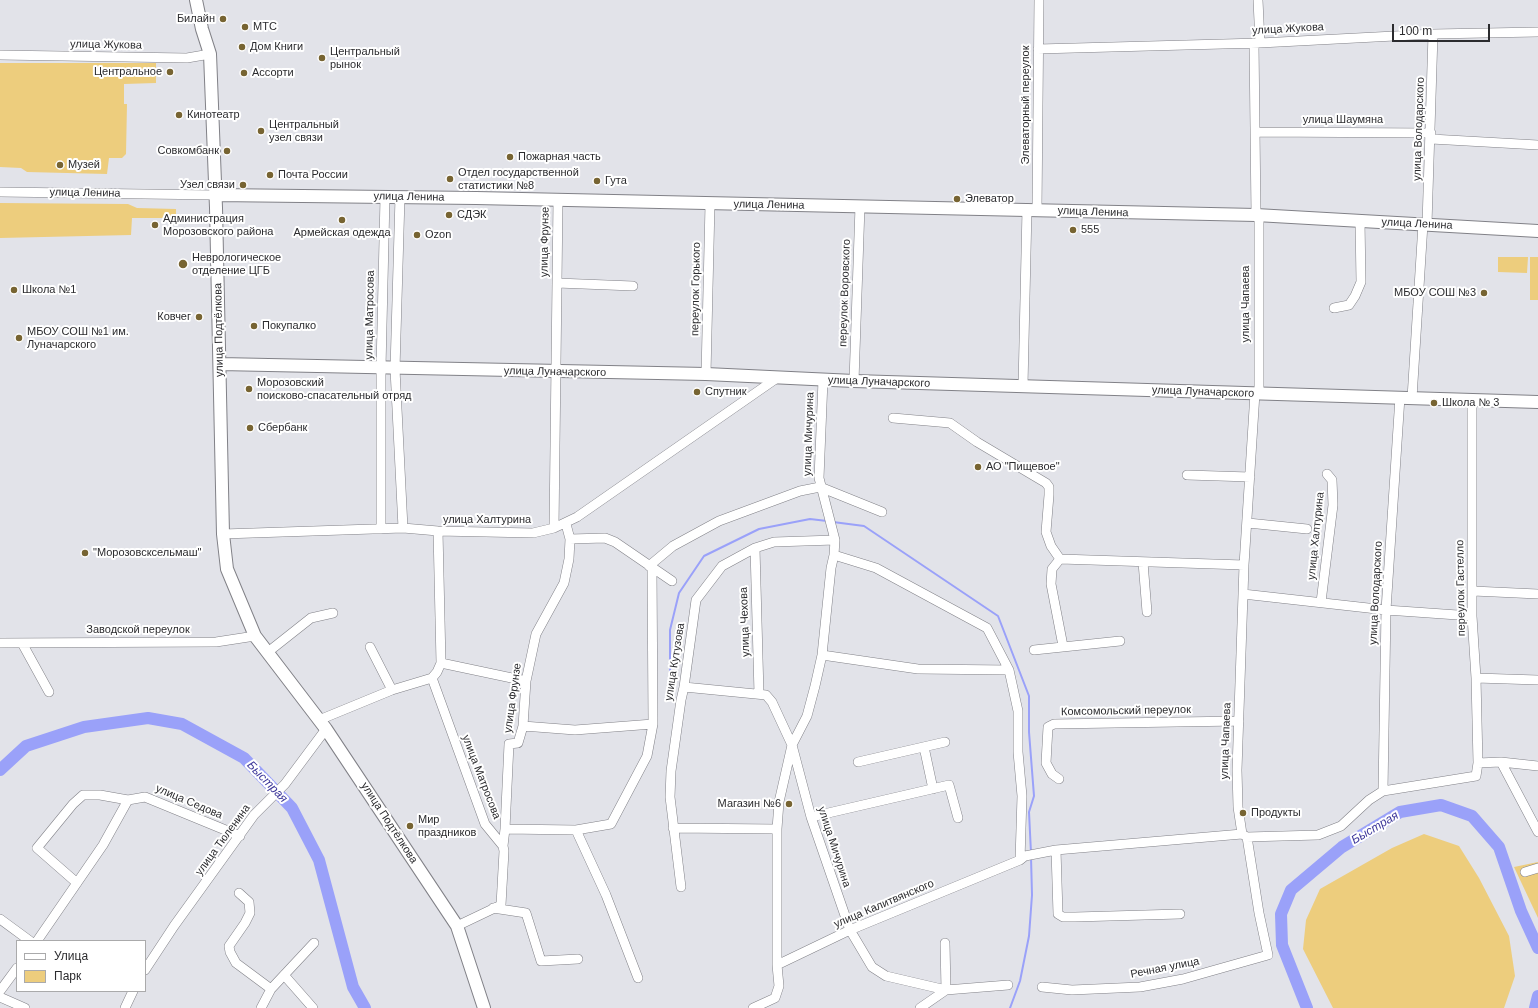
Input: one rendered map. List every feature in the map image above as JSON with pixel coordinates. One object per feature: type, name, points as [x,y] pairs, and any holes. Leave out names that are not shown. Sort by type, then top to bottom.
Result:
[{"type":"main road","name":"улица Подтёлкова","points":[[196,0],[202,29],[210,54],[216,195],[223,534],[227,569],[255,636],[323,724],[456,926],[484,1008]]},
{"type":"main road","name":"улица Ленина","points":[[216,195],[558,200],[1257,215],[1538,230]]},
{"type":"main road","name":"улица Луначарского","points":[[220,364],[555,373],[706,374],[823,380],[1538,402]]},
{"type":"street","name":"Элеваторный переулок","points":[[1023,386],[1032,210],[1039,0]]},
{"type":"street","name":"улица Чапаева","points":[[1258,0],[1255,132],[1257,215],[1257,393],[1244,565],[1238,807],[1268,955]]},
{"type":"street","name":"улица Жукова","points":[[1038,48],[1257,43],[1433,34],[1538,32]]},
{"type":"street","name":"улица Володарского","points":[[1383,791],[1386,610],[1406,397],[1425,224],[1431,136],[1433,34]]},
{"type":"street","name":"улица Жукова","points":[[0,55],[187,58],[210,54]]},
{"type":"street","name":"улица Шаумяна","points":[[1255,132],[1431,136],[1538,145]]},
{"type":"street","name":"улица Ленина","points":[[0,192],[216,195]]},
{"type":"street","name":"улица Матросова","points":[[381,529],[381,368],[385,197]]},
{"type":"street","points":[[400,197],[396,369],[403,528]]},
{"type":"street","name":"улица Фрунзе","points":[[554,528],[558,200]]},
{"type":"street","name":"переулок Горького","points":[[706,374],[710,204]]},
{"type":"street","name":"переулок Воровского","points":[[854,381],[860,206]]},
{"type":"street","points":[[1334,308],[1349,305],[1355,296],[1360,282],[1360,221]]},
{"type":"street","name":"улица Фрунзе","points":[[556,284],[633,286]]},
{"type":"street","name":"улица Халтурина","points":[[223,534],[403,528],[438,532],[533,533],[554,528],[566,524],[777,378]]},
{"type":"street","name":"улица Мичурина","points":[[823,380],[820,487],[835,540],[834,555],[831,568],[822,655],[807,716],[792,745],[811,817],[850,930],[872,967],[886,976],[946,990]]},
{"type":"street","name":"переулок Гастелло","points":[[1472,400],[1472,616],[1476,678],[1478,763],[1476,776]]},
{"type":"street","points":[[893,418],[950,423],[977,442],[1046,483],[1049,487],[1049,495],[1046,532],[1051,546],[1060,559]]},
{"type":"street","name":"улица Халтурина","points":[[1321,602],[1333,505],[1332,480],[1327,474]]},
{"type":"street","points":[[1187,475],[1250,477]]},
{"type":"street","points":[[650,567],[673,546],[719,521],[800,491],[820,487],[882,512]]},
{"type":"street","points":[[1248,523],[1307,529]]},
{"type":"street","name":"улица Фрунзе","points":[[504,829],[509,744],[518,743],[523,726],[526,681],[536,634],[544,616],[564,583],[569,559],[570,539],[566,524]]},
{"type":"street","points":[[323,724],[392,690],[432,678],[441,663],[438,532]]},
{"type":"street","points":[[570,539],[605,538],[615,542],[672,581]]},
{"type":"street","name":"улица Кутузова","points":[[681,887],[670,798],[671,771],[696,600],[722,566],[755,548],[774,542],[835,540]]},
{"type":"street","name":"улица Чехова","points":[[755,548],[759,694]]},
{"type":"street","points":[[834,555],[876,568],[987,628],[1009,670],[1018,711],[1018,752],[1022,796],[1022,858]]},
{"type":"street","points":[[1060,559],[1244,565]]},
{"type":"street","points":[[1060,559],[1052,569],[1052,584],[1063,646]]},
{"type":"street","points":[[1143,562],[1147,612]]},
{"type":"street","name":"улица Кутузова","points":[[504,829],[576,830],[611,824],[647,756],[653,724],[650,567]]},
{"type":"street","points":[[1473,591],[1538,594]]},
{"type":"street","points":[[1243,594],[1386,610],[1472,616]]},
{"type":"street","points":[[268,652],[311,618],[333,613]]},
{"type":"street","name":"Заводской переулок","points":[[0,643],[216,642],[255,636]]},
{"type":"street","points":[[1034,650],[1120,641]]},
{"type":"street","points":[[22,643],[49,692]]},
{"type":"street","points":[[370,646],[392,690]]},
{"type":"street","points":[[822,655],[918,669],[1009,670]]},
{"type":"street","points":[[441,663],[526,681]]},
{"type":"street","name":"улица Матросова","points":[[432,678],[485,824],[503,846]]},
{"type":"street","points":[[1476,678],[1538,680]]},
{"type":"street","points":[[684,687],[766,695],[772,702],[792,745],[779,802],[777,829],[777,965],[779,986],[775,998],[753,1008]]},
{"type":"street","name":"Комсомольский переулок","points":[[1059,779],[1052,774],[1046,763],[1048,727],[1054,724],[1239,721]]},
{"type":"street","name":"улица Тюленина","points":[[146,968],[174,926],[240,836],[265,803],[285,784],[323,724]]},
{"type":"street","points":[[523,726],[576,730],[653,724]]},
{"type":"street","points":[[858,762],[946,742]]},
{"type":"street","points":[[924,747],[933,789]]},
{"type":"street","points":[[1501,762],[1538,832]]},
{"type":"street","points":[[1478,763],[1501,762],[1538,766]]},
{"type":"street","name":"улица Калитвянского","points":[[777,965],[850,930],[1022,858],[1053,850],[1244,836],[1318,835],[1341,826],[1369,800],[1383,791],[1476,776]]},
{"type":"street","points":[[811,817],[949,785],[958,818]]},
{"type":"street","name":"улица Седова","points":[[77,883],[37,848],[73,804],[83,795],[100,795],[128,800],[145,797],[240,836]]},
{"type":"street","points":[[38,940],[116,825],[128,800]]},
{"type":"street","points":[[674,828],[777,829]]},
{"type":"street","points":[[456,926],[501,905],[504,829]]},
{"type":"street","points":[[576,830],[606,895],[638,978]]},
{"type":"street","points":[[1053,850],[1058,914],[1063,917],[1074,918],[1180,914]]},
{"type":"street","points":[[1525,872],[1538,868]]},
{"type":"street","points":[[239,893],[249,902],[250,913],[246,923],[229,946],[230,952],[236,963],[271,989]]},
{"type":"street","points":[[493,908],[526,913],[541,961],[578,959]]},
{"type":"street","points":[[0,919],[29,940]]},
{"type":"street","points":[[261,1008],[271,989],[314,943]]},
{"type":"street","points":[[946,943],[946,990]]},
{"type":"street","name":"Речная улица","points":[[1042,987],[1072,990],[1140,987],[1183,979],[1268,955]]},
{"type":"street","points":[[0,991],[16,969]]},
{"type":"street","points":[[284,975],[313,1008]]},
{"type":"street","points":[[920,1008],[946,990],[1008,985]]},
{"type":"street","points":[[125,1008],[133,992]]},
{"type":"street","points":[[0,997],[26,1008]]},
{"type":"green space","points":[[0,63],[156,63],[156,83],[124,84],[124,104],[127,104],[126,154],[122,158],[109,158],[107,174],[27,172],[21,168],[0,167]]},
{"type":"green space","points":[[0,203],[128,204],[137,208],[176,209],[176,218],[132,218],[131,235],[0,238]]},
{"type":"green space","points":[[1498,257],[1528,257],[1527,273],[1498,272]]},
{"type":"green space","points":[[1530,257],[1538,257],[1538,300],[1530,300]]},
{"type":"green space","points":[[1424,834],[1459,846],[1479,878],[1509,936],[1515,976],[1504,1008],[1333,1008],[1303,949],[1306,920],[1320,889],[1392,848]]},
{"type":"green space","points":[[1538,862],[1538,918],[1514,867]]},
{"type":"waterway","points":[[670,674],[670,630],[679,593],[704,556],[759,529],[810,519],[827,521]]},
{"type":"waterway","points":[[833,522],[864,526],[998,616],[1029,696],[1029,732],[1034,796],[1029,812],[1031,853]]},
{"type":"waterway","name":"Быстрая","points":[[0,770],[26,746],[84,727],[148,718],[182,724],[244,758],[292,808],[319,860],[353,987],[365,1008]]},
{"type":"waterway","name":"Быстрая","points":[[1307,1008],[1282,945],[1281,914],[1291,890],[1342,847],[1400,812],[1441,805],[1472,816],[1499,847],[1521,911],[1538,948]]},
{"type":"waterway","points":[[1010,1008],[1020,981],[1029,936],[1032,895],[1031,857]]},
{"type":"waterway","name":"Быстрая","points":[[1535,1008],[1538,996]]},
{"type":"place","name":"Билайн","points":[[223,19]]},
{"type":"place","name":"МТС","points":[[245,27]]},
{"type":"place","name":"Дом Книги","points":[[242,47]]},
{"type":"place","name":"Центральный рынок","points":[[322,58]]},
{"type":"place","name":"Центральное","points":[[170,72]]},
{"type":"place","name":"Ассорти","points":[[244,73]]},
{"type":"place","name":"Кинотеатр","points":[[179,115]]},
{"type":"place","name":"Центральный узел связи","points":[[261,131]]},
{"type":"place","name":"Совкомбанк","points":[[227,151]]},
{"type":"place","name":"Пожарная часть","points":[[510,157]]},
{"type":"place","name":"Музей","points":[[60,165]]},
{"type":"place","name":"Почта России","points":[[270,175]]},
{"type":"place","name":"Отдел государственной статистики №8","points":[[450,179]]},
{"type":"place","name":"Гута","points":[[597,181]]},
{"type":"place","name":"Узел связи","points":[[243,185]]},
{"type":"place","name":"Элеватор","points":[[957,199]]},
{"type":"place","name":"СДЭК","points":[[449,215]]},
{"type":"place","name":"Армейская одежда","points":[[342,220]]},
{"type":"place","name":"Администрация Морозовского района","points":[[155,225]]},
{"type":"place","name":"555","points":[[1073,230]]},
{"type":"place","name":"Ozon","points":[[417,235]]},
{"type":"place","name":"Неврологическое отделение ЦГБ","points":[[183,264]]},
{"type":"place","name":"Школа №1","points":[[14,290]]},
{"type":"place","name":"МБОУ СОШ №3","points":[[1484,293]]},
{"type":"place","name":"Ковчег","points":[[199,317]]},
{"type":"place","name":"Покупалко","points":[[254,326]]},
{"type":"place","name":"МБОУ СОШ №1 им. Луначарского","points":[[19,338]]},
{"type":"place","name":"Морозовский поисково-спасательный отряд","points":[[249,389]]},
{"type":"place","name":"Спутник","points":[[697,392]]},
{"type":"place","name":"Школа № 3","points":[[1434,403]]},
{"type":"place","name":"Сбербанк","points":[[250,428]]},
{"type":"place","name":"АО \"Пищевое\"","points":[[978,467]]},
{"type":"place","name":"\"Морозовсксельмаш\"","points":[[85,553]]},
{"type":"place","name":"Магазин №6","points":[[789,804]]},
{"type":"place","name":"Продукты","points":[[1243,813]]},
{"type":"place","name":"Мир праздников","points":[[410,826]]}]
